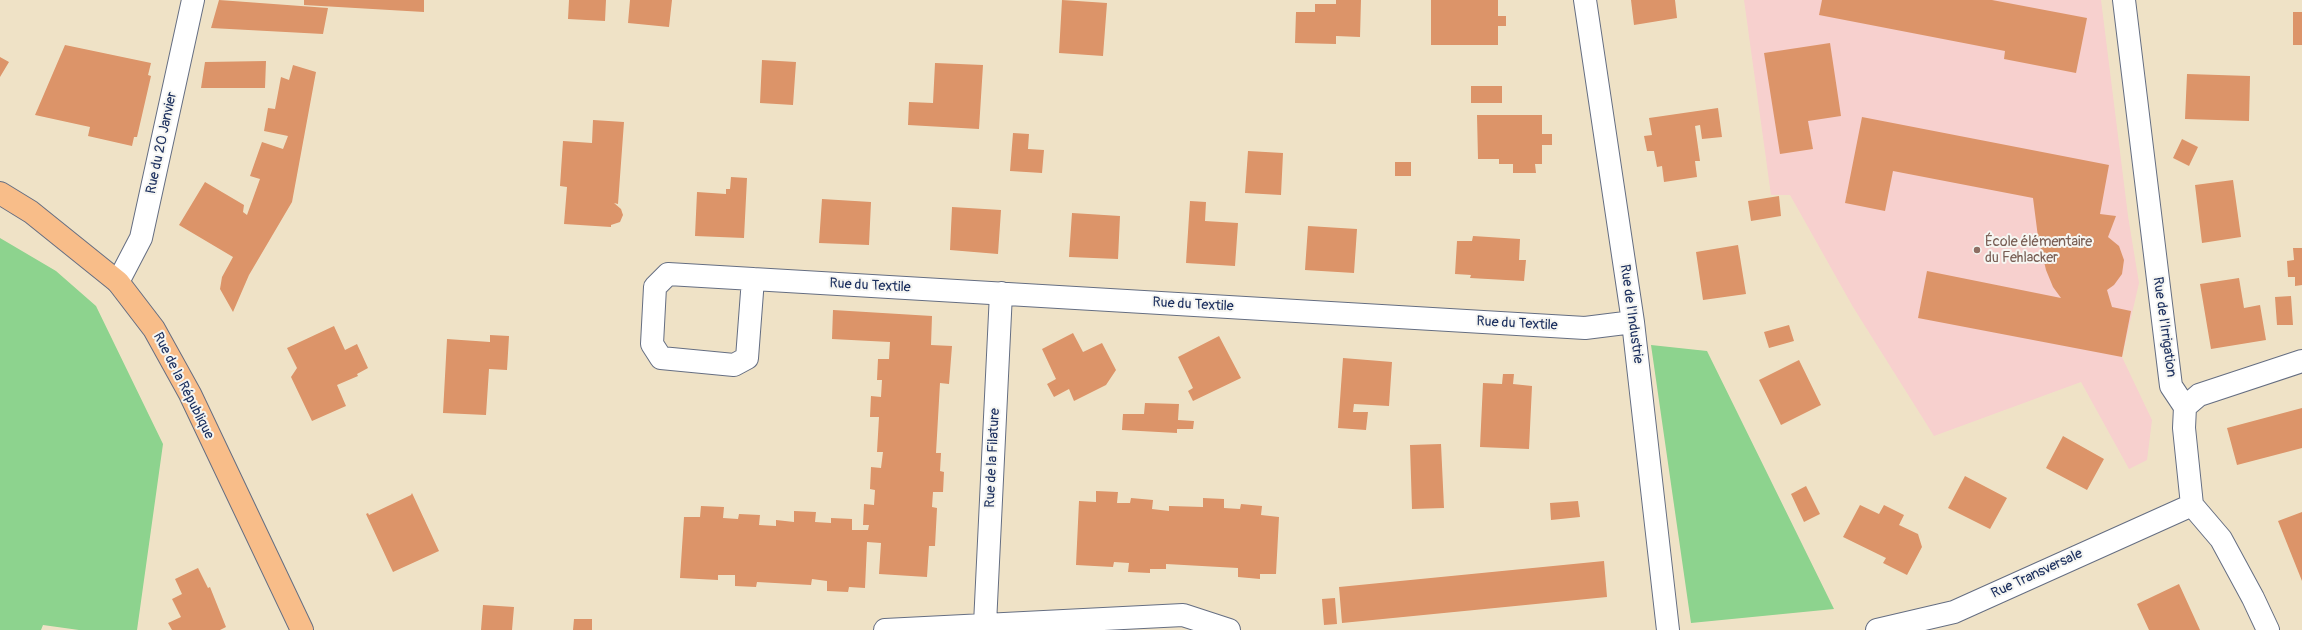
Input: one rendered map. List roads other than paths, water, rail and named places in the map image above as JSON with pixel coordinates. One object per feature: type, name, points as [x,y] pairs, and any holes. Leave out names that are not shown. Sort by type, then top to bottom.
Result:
[{"type":"main road","name":"Rue de la République","points":[[0,193],[31,212],[118,282],[154,329],[190,394],[302,630]]},
{"type":"street","name":"Rue du 20 Janvier","points":[[118,282],[141,238],[193,0]]},
{"type":"street","name":"Rue de l'Industrie","points":[[1586,0],[1633,322],[1668,630]]},
{"type":"street","name":"Rue de l'Irrigation","points":[[2124,0],[2171,386],[2185,407]]},
{"type":"street","name":"Rue du Textile","points":[[754,279],[747,358],[734,365],[661,358],[652,344],[655,287],[668,274],[1001,293],[1585,328],[1633,322]]},
{"type":"street","name":"Rue de la Filature","points":[[984,624],[1001,293]]},
{"type":"street","points":[[2268,630],[2253,598],[2221,539],[2192,505],[2184,428],[2185,407],[2199,395],[2302,361]]},
{"type":"street","name":"Rue Transversale","points":[[1877,630],[1954,612],[2192,505]]},
{"type":"street","points":[[885,630],[1182,615],[1229,630]]},
{"type":"place","name":"École élémentaire du Fehlacker","points":[[1977,250]]}]
